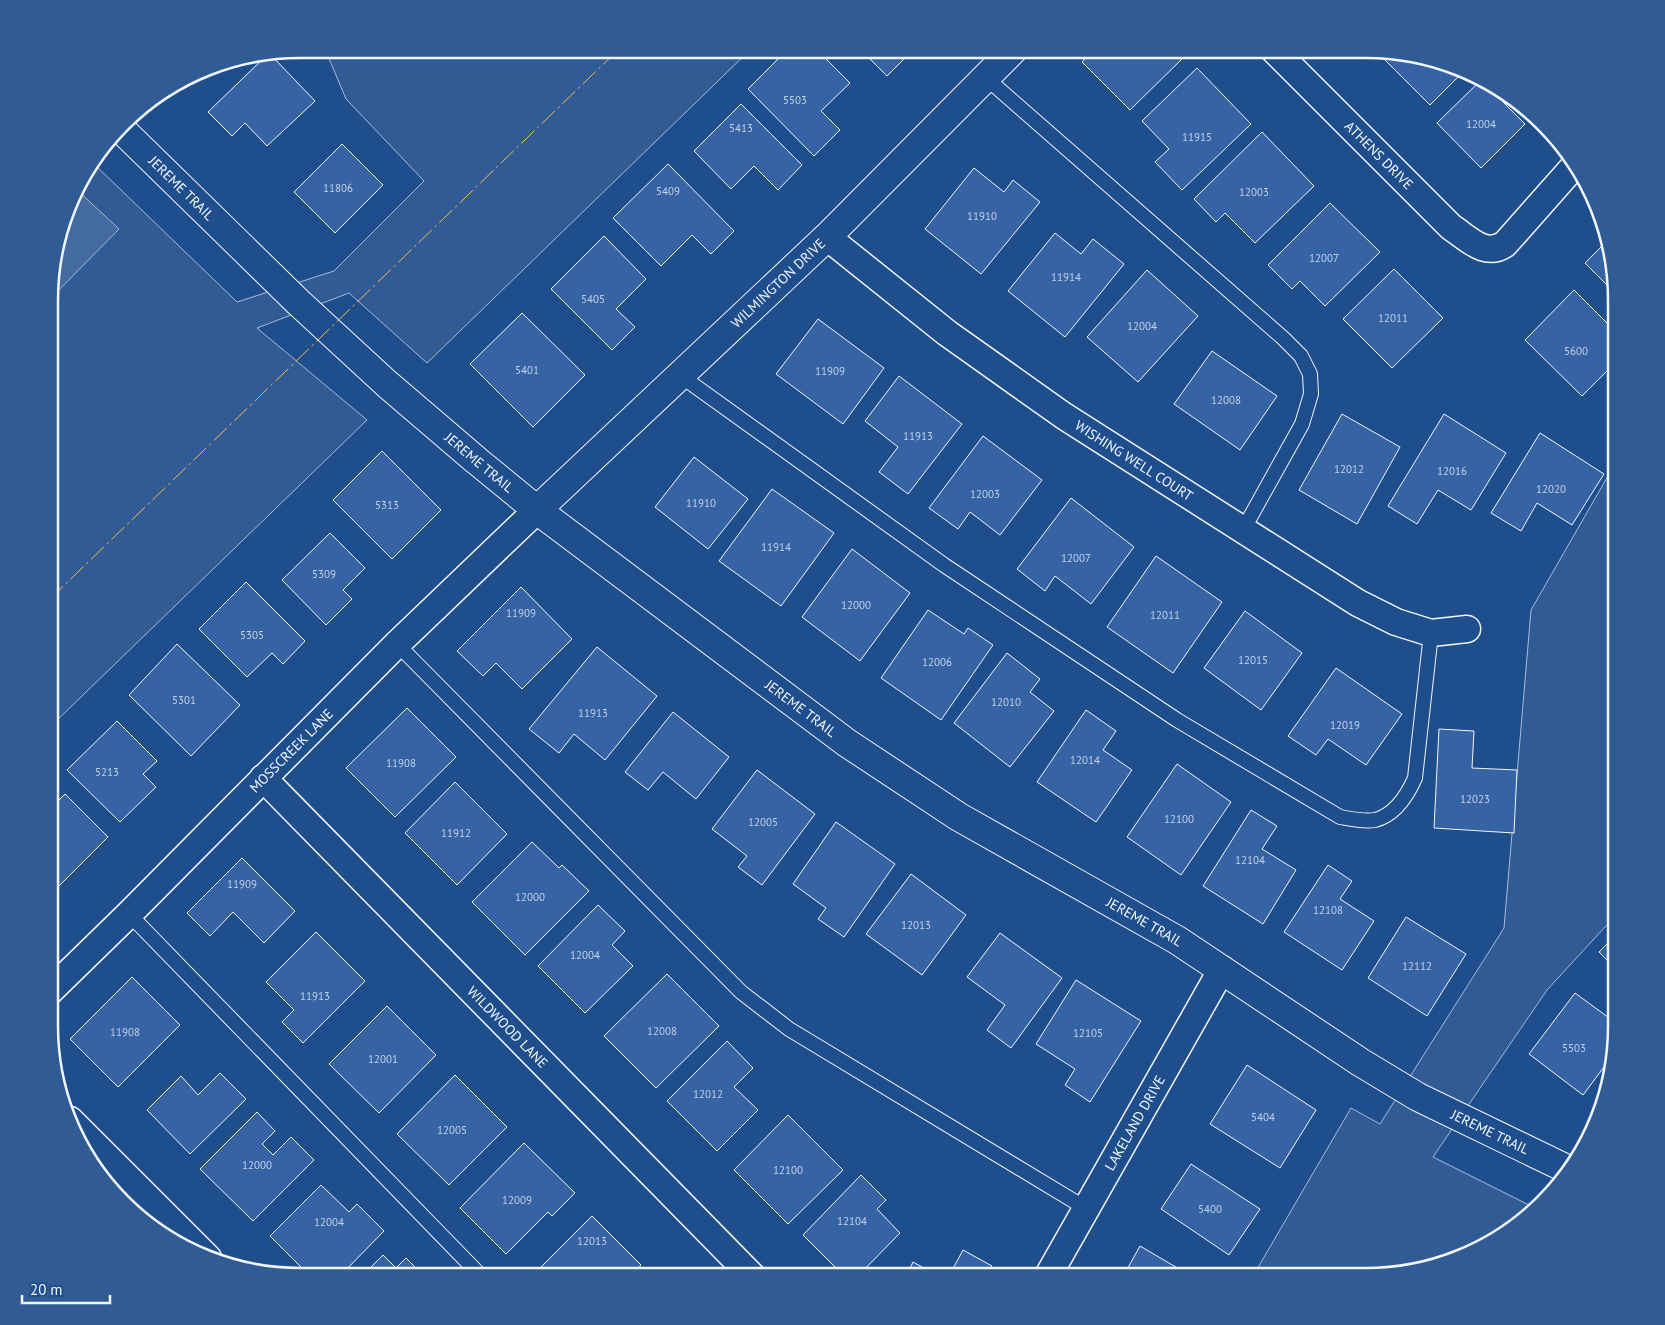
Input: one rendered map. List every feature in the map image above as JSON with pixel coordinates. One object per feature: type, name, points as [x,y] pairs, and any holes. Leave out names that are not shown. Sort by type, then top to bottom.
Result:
[{"type":"street","name":"WILMINGTON DRIVE","points":[[537,510],[682,376],[827,237],[1006,57]]},
{"type":"street","name":"ATHENS DRIVE","points":[[1281,57],[1451,227],[1482,248],[1492,250],[1503,246],[1570,170]]},
{"type":"street","name":"JEREME TRAIL","points":[[124,132],[253,259],[387,384],[537,510],[847,743],[959,817],[1177,940],[1360,1062],[1418,1097],[1562,1167]]},
{"type":"street","name":"WISHING WELL COURT","points":[[827,237],[947,333],[1064,416],[1358,603],[1396,622],[1431,633],[1467,629]]},
{"type":"street","name":"MOSSCREEK LANE","points":[[58,983],[396,644],[537,510]]},
{"type":"street","name":"WILDWOOD LANE","points":[[263,778],[744,1268]]},
{"type":"street","name":"LAKELAND DRIVE","points":[[1053,1268],[1222,969]]},
{"type":"street","points":[[81,1131],[194,1244]]},
{"type":"lane","points":[[985,77],[1283,338],[1301,356],[1310,374],[1311,394],[1302,424],[1243,530]]},
{"type":"lane","points":[[682,376],[944,565],[1177,720],[1340,817],[1375,820],[1390,813],[1409,790],[1414,778],[1431,633]]},
{"type":"lane","points":[[396,644],[741,992],[789,1030],[1087,1209]]},
{"type":"lane","points":[[129,914],[472,1268]]},
{"type":"shaded area","points":[[328,57],[743,57],[427,363],[349,293],[257,328],[367,420],[58,719],[58,284],[62,252],[70,222],[82,192],[97,167],[237,302],[334,271],[424,181],[346,99]]},
{"type":"shaded area","points":[[81,194],[119,229],[58,291],[62,252],[70,222]]},
{"type":"shaded area","points":[[1608,476],[1608,924],[1547,990],[1433,1157],[1528,1204],[1500,1227],[1473,1243],[1443,1255],[1413,1263],[1366,1268],[1258,1268],[1351,1108],[1380,1124],[1504,928],[1531,610]]},
{"type":"building","points":[[780,57],[824,57],[850,83],[821,111],[840,130],[814,156],[748,89]]},
{"type":"building","points":[[868,57],[906,57],[887,76]]},
{"type":"building","points":[[1087,57],[1184,57],[1130,110],[1082,62]]},
{"type":"building","points":[[1383,58],[1413,62],[1459,76],[1430,105]]},
{"type":"building","points":[[275,59],[315,101],[267,146],[245,123],[232,136],[208,112],[261,61]]},
{"type":"building","points":[[1197,68],[1251,124],[1182,190],[1155,162],[1169,149],[1142,121]]},
{"type":"building","points":[[1477,84],[1498,97],[1525,124],[1481,168],[1437,123]]},
{"type":"building","points":[[741,104],[802,165],[778,190],[754,166],[731,189],[694,151]]},
{"type":"building","points":[[1262,132],[1314,186],[1255,243],[1225,213],[1216,222],[1194,199]]},
{"type":"building","points":[[342,144],[383,185],[335,233],[294,192]]},
{"type":"building","points":[[668,164],[734,231],[711,254],[692,235],[661,266],[613,218]]},
{"type":"building","points":[[974,168],[1004,192],[1013,180],[1040,202],[981,274],[925,229]]},
{"type":"building","points":[[1330,203],[1380,252],[1325,306],[1300,281],[1292,289],[1268,265]]},
{"type":"building","points":[[1055,233],[1081,254],[1093,239],[1124,264],[1065,337],[1008,291]]},
{"type":"building","points":[[604,236],[646,279],[616,309],[635,327],[612,350],[551,289]]},
{"type":"building","points":[[1602,246],[1607,285],[1585,263]]},
{"type":"building","points":[[1394,269],[1443,318],[1392,368],[1343,319]]},
{"type":"building","points":[[1147,270],[1198,316],[1138,382],[1087,337]]},
{"type":"building","points":[[1574,290],[1608,324],[1608,370],[1582,396],[1525,340]]},
{"type":"building","points":[[522,313],[585,375],[533,427],[470,364]]},
{"type":"building","points":[[818,319],[884,368],[843,424],[776,374]]},
{"type":"building","points":[[1212,351],[1277,396],[1240,450],[1174,404]]},
{"type":"building","points":[[899,376],[962,424],[908,494],[879,472],[898,447],[865,421]]},
{"type":"building","points":[[1342,414],[1400,447],[1357,524],[1299,490]]},
{"type":"building","points":[[1444,414],[1506,453],[1471,510],[1438,490],[1417,524],[1388,506]]},
{"type":"building","points":[[1540,433],[1604,474],[1572,525],[1537,503],[1521,531],[1491,513]]},
{"type":"building","points":[[983,436],[1042,480],[1000,535],[970,512],[958,529],[929,508]]},
{"type":"building","points":[[382,451],[441,510],[392,559],[333,500]]},
{"type":"building","points":[[694,457],[748,499],[708,549],[655,507]]},
{"type":"building","points":[[772,489],[834,533],[781,606],[719,561]]},
{"type":"building","points":[[1071,498],[1134,547],[1091,604],[1055,576],[1045,591],[1017,569]]},
{"type":"building","points":[[330,533],[365,568],[343,590],[352,599],[326,625],[282,580]]},
{"type":"building","points":[[852,549],[910,593],[860,661],[802,617]]},
{"type":"building","points":[[1156,556],[1222,602],[1173,673],[1107,627]]},
{"type":"building","points":[[246,582],[305,641],[283,664],[272,653],[247,677],[199,629]]},
{"type":"building","points":[[521,587],[572,639],[522,689],[496,663],[483,676],[457,651]]},
{"type":"building","points":[[928,610],[964,634],[968,628],[993,645],[941,720],[881,678]]},
{"type":"building","points":[[1245,611],[1302,653],[1261,710],[1204,668]]},
{"type":"building","points":[[177,644],[240,705],[191,756],[129,695]]},
{"type":"building","points":[[597,647],[657,696],[605,760],[574,734],[559,753],[529,729]]},
{"type":"building","points":[[1007,653],[1040,679],[1030,692],[1054,711],[1010,767],[954,723]]},
{"type":"building","points":[[1336,668],[1402,714],[1366,765],[1328,739],[1316,755],[1288,736]]},
{"type":"building","points":[[407,708],[456,757],[395,817],[346,768]]},
{"type":"building","points":[[1086,710],[1116,731],[1103,750],[1132,770],[1096,822],[1037,782]]},
{"type":"building","points":[[673,712],[729,757],[696,799],[663,772],[648,790],[625,772]]},
{"type":"building","points":[[117,721],[157,761],[143,774],[156,787],[120,822],[67,770]]},
{"type":"building","points":[[1439,729],[1474,731],[1472,768],[1517,770],[1514,833],[1434,828]]},
{"type":"building","points":[[1177,764],[1231,802],[1181,875],[1127,837]]},
{"type":"building","points":[[757,770],[815,814],[762,885],[738,867],[747,856],[712,829]]},
{"type":"building","points":[[455,782],[507,834],[457,885],[405,833]]},
{"type":"building","points":[[65,794],[108,837],[58,887],[58,801]]},
{"type":"building","points":[[1251,810],[1277,826],[1262,849],[1296,870],[1263,924],[1203,886]]},
{"type":"building","points":[[836,822],[895,864],[844,937],[818,919],[826,908],[793,884]]},
{"type":"building","points":[[532,842],[559,868],[562,865],[589,891],[525,955],[472,902]]},
{"type":"building","points":[[242,858],[295,911],[264,943],[233,912],[210,936],[187,913]]},
{"type":"building","points":[[1328,865],[1352,881],[1340,899],[1374,921],[1342,970],[1284,932]]},
{"type":"building","points":[[911,874],[966,915],[922,975],[866,934]]},
{"type":"building","points":[[598,905],[625,931],[612,945],[633,966],[585,1013],[538,966]]},
{"type":"building","points":[[1406,917],[1466,954],[1427,1016],[1368,978]]},
{"type":"building","points":[[316,932],[365,981],[303,1043],[282,1022],[294,1010],[266,982]]},
{"type":"building","points":[[1000,933],[1062,978],[1011,1048],[987,1030],[1005,1005],[967,977]]},
{"type":"building","points":[[1608,943],[1608,961],[1599,952]]},
{"type":"building","points":[[667,974],[719,1026],[656,1088],[604,1036]]},
{"type":"building","points":[[132,977],[180,1025],[118,1087],[70,1039]]},
{"type":"building","points":[[1076,980],[1141,1021],[1090,1102],[1065,1085],[1075,1069],[1036,1044]]},
{"type":"building","points":[[1575,993],[1608,1017],[1604,1067],[1583,1095],[1529,1054]]},
{"type":"building","points":[[387,1006],[436,1055],[379,1113],[329,1064]]},
{"type":"building","points":[[727,1041],[753,1068],[734,1087],[758,1110],[717,1151],[667,1101]]},
{"type":"building","points":[[1247,1065],[1316,1110],[1280,1168],[1210,1124]]},
{"type":"building","points":[[220,1073],[246,1099],[190,1154],[147,1110],[181,1076],[198,1095]]},
{"type":"building","points":[[455,1075],[507,1127],[449,1185],[397,1134]]},
{"type":"building","points":[[257,1112],[275,1131],[262,1144],[273,1155],[291,1137],[314,1160],[253,1221],[200,1169]]},
{"type":"building","points":[[788,1115],[843,1170],[788,1224],[734,1170]]},
{"type":"building","points":[[524,1143],[575,1193],[552,1216],[548,1212],[506,1254],[460,1208]]},
{"type":"building","points":[[1191,1164],[1260,1209],[1229,1255],[1161,1209]]},
{"type":"building","points":[[861,1175],[886,1200],[877,1209],[900,1233],[866,1268],[836,1268],[803,1235]]},
{"type":"building","points":[[321,1185],[349,1212],[357,1204],[384,1231],[348,1268],[302,1268],[270,1236]]},
{"type":"building","points":[[592,1216],[641,1265],[638,1268],[540,1268]]},
{"type":"building","points":[[1140,1246],[1177,1268],[1128,1268]]},
{"type":"building","points":[[963,1250],[992,1266],[991,1268],[953,1268]]},
{"type":"building","points":[[383,1255],[396,1268],[370,1268]]},
{"type":"building","points":[[406,1258],[416,1268],[396,1268]]},
{"type":"building","points":[[913,1262],[924,1268],[910,1268]]},
{"type":"power","points":[[58,591],[611,57]]}]
